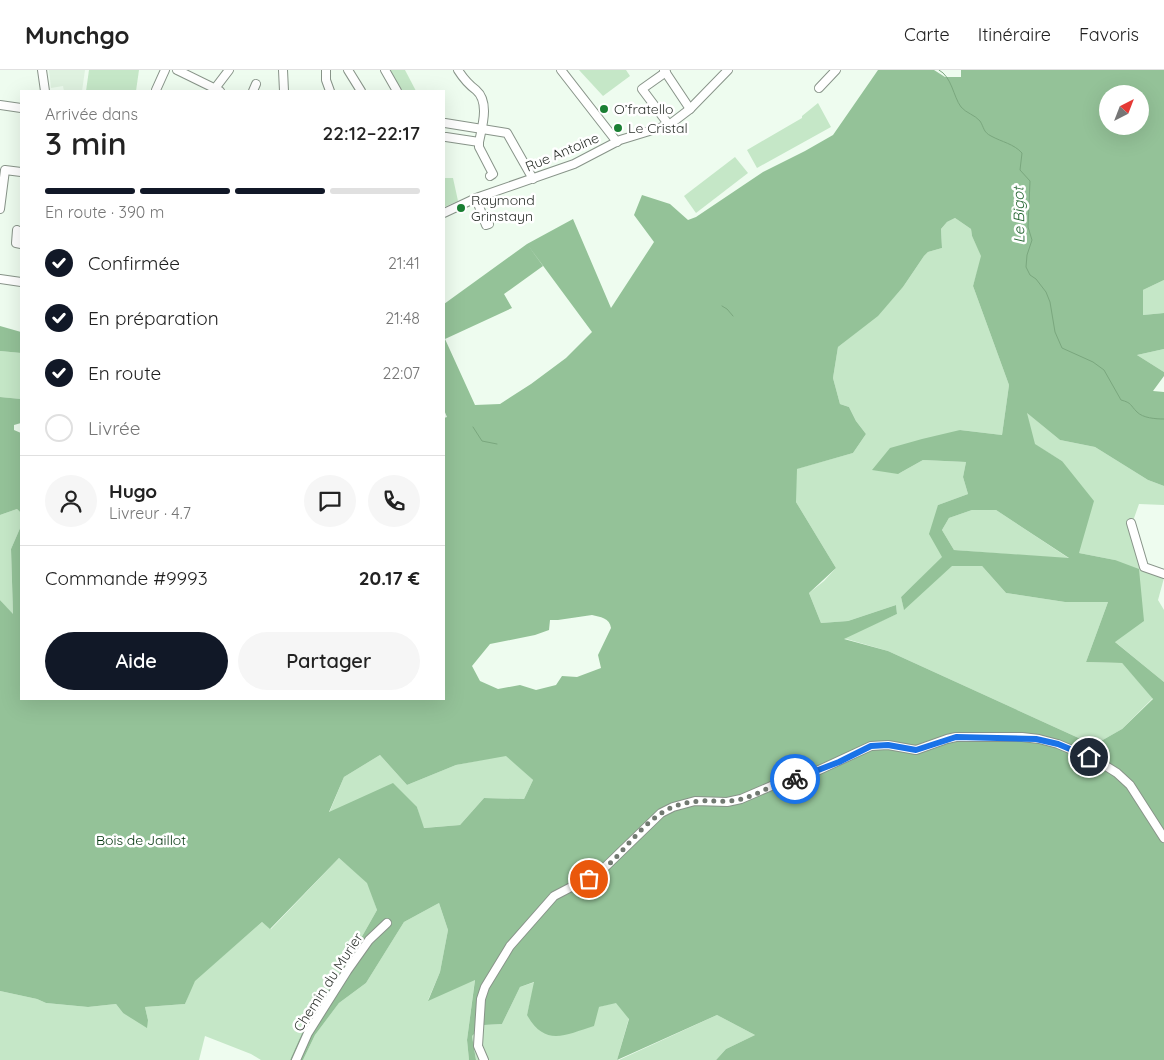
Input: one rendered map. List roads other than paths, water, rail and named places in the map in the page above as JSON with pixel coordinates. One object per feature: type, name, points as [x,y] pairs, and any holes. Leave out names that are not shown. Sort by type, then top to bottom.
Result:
[{"type":"street","points":[[42,70],[45,90]]},
{"type":"street","points":[[156,90],[165,70]]},
{"type":"street","points":[[177,70],[196,74],[216,90],[229,70]]},
{"type":"street","points":[[283,70],[284,90]]},
{"type":"street","points":[[326,70],[326,80],[330,90]]},
{"type":"street","points":[[348,70],[360,90]]},
{"type":"street","points":[[385,70],[396,90]]},
{"type":"street","points":[[458,70],[482,99],[484,107],[479,147],[493,174],[490,176]]},
{"type":"street","points":[[561,70],[617,142]]},
{"type":"street","name":"Rue Antoine","points":[[445,213],[476,198],[574,164],[617,142],[669,125],[690,109],[728,70]]},
{"type":"street","points":[[819,88],[836,70]]},
{"type":"street","points":[[669,125],[642,89],[665,71],[690,109]]},
{"type":"street","points":[[0,106],[20,108]]},
{"type":"street","points":[[445,123],[507,133],[533,179]]},
{"type":"street","points":[[446,137],[479,142]]},
{"type":"street","points":[[0,209],[5,170],[20,172]]},
{"type":"street","points":[[476,198],[486,225],[489,224]]},
{"type":"street","points":[[17,230],[16,243],[20,244]]},
{"type":"street","points":[[0,279],[20,282]]},
{"type":"street","points":[[1131,523],[1144,567],[1164,574]]},
{"type":"street","points":[[484,1060],[478,1046],[481,999],[485,987],[510,946],[554,896],[600,872],[656,817],[673,807],[693,802],[741,800],[776,784],[806,776],[871,746],[884,745],[918,749],[947,739],[961,737],[1026,738],[1058,744],[1102,764],[1121,776],[1134,790],[1164,838]]},
{"type":"street","name":"Chemin du Murier","points":[[296,1060],[308,1033],[347,971],[369,940],[387,923]]},
{"type":"waterway","name":"Le Bigot","points":[[939,70],[950,82],[958,103],[965,111],[980,121],[986,133],[1012,145],[1022,153],[1020,170],[1030,181],[1028,227],[1032,240],[1027,255],[1026,267],[1030,275],[1036,279],[1046,292],[1050,302],[1055,332],[1062,348],[1093,362],[1104,370],[1121,400],[1129,403],[1142,416],[1164,419]]},
{"type":"waterway","points":[[722,306],[733,316]]},
{"type":"waterway","points":[[473,427],[482,441],[497,444]]},
{"type":"place","name":"O’fratello","points":[[604,109]]},
{"type":"place","name":"Le Cristal","points":[[618,128]]},
{"type":"place","name":"Raymond Grinstayn","points":[[461,208]]},
{"type":"park label","name":"Bois de Jaillot","points":[[141,840]]}]
